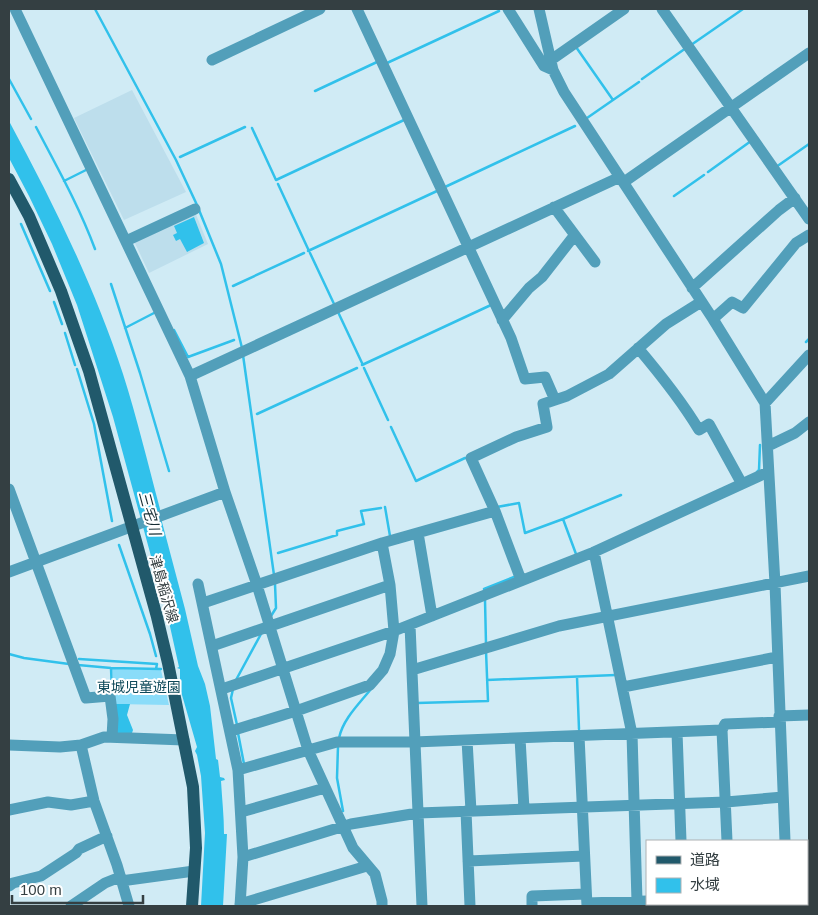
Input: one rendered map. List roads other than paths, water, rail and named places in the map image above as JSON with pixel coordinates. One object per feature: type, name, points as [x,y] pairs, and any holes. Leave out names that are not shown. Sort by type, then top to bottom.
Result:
[{"type":"main road","name":"津島稲沢線","points":[[9,179],[28,216],[61,291],[89,372],[133,526],[159,626],[193,787],[195,815],[192,906]]},
{"type":"street","points":[[15,9],[190,376],[308,750],[353,848],[375,874],[382,906]]},
{"type":"street","points":[[212,60],[320,9]]},
{"type":"street","points":[[357,9],[511,338],[525,379],[545,377],[555,400]]},
{"type":"street","points":[[508,9],[544,66],[552,65],[624,9]]},
{"type":"street","points":[[539,9],[552,65],[564,92],[713,319],[765,403],[775,584],[785,840]]},
{"type":"street","points":[[662,9],[809,219]]},
{"type":"street","points":[[190,376],[554,207],[622,180],[809,54]]},
{"type":"street","points":[[692,288],[795,198]]},
{"type":"street","points":[[554,207],[595,262]]},
{"type":"street","points":[[126,242],[195,209]]},
{"type":"street","points":[[713,319],[732,302],[743,308],[796,243],[809,235]]},
{"type":"street","points":[[502,320],[529,288],[542,277],[574,236]]},
{"type":"street","points":[[521,580],[495,511],[471,458],[516,437],[547,427],[543,404],[567,396],[609,374],[666,324],[701,302]]},
{"type":"street","points":[[638,348],[688,411],[699,430],[709,424],[742,484]]},
{"type":"street","points":[[765,403],[809,355]]},
{"type":"street","points":[[768,446],[795,433],[809,422]]},
{"type":"street","points":[[222,689],[394,631],[594,552],[768,472]]},
{"type":"street","points":[[9,489],[86,698],[110,696],[113,719],[112,737]]},
{"type":"street","points":[[9,572],[226,492]]},
{"type":"street","points":[[203,603],[382,543],[495,511]]},
{"type":"street","points":[[418,533],[432,616]]},
{"type":"street","points":[[231,731],[370,685],[383,670],[390,654],[394,631],[390,585],[382,543]]},
{"type":"street","points":[[532,906],[532,896],[586,901],[642,901],[633,805],[632,734],[594,552]]},
{"type":"street","points":[[412,670],[559,626],[809,576]]},
{"type":"street","points":[[198,584],[238,770],[243,857],[240,905],[367,866]]},
{"type":"street","points":[[212,646],[270,628],[390,585]]},
{"type":"street","points":[[410,625],[422,906]]},
{"type":"street","points":[[623,688],[777,657]]},
{"type":"street","points":[[727,840],[722,730],[725,724],[809,715]]},
{"type":"street","points":[[238,770],[337,742],[414,742],[722,730]]},
{"type":"street","points":[[677,732],[681,840]]},
{"type":"street","points":[[579,736],[586,901]]},
{"type":"street","points":[[9,745],[60,747],[81,745],[104,737],[184,740]]},
{"type":"street","points":[[520,738],[524,809]]},
{"type":"street","points":[[467,740],[470,906]]},
{"type":"street","points":[[81,745],[94,801],[129,906]]},
{"type":"street","points":[[241,812],[325,788]]},
{"type":"street","points":[[243,857],[344,826],[418,812],[726,802],[783,797]]},
{"type":"street","points":[[9,810],[48,802],[71,805],[94,801]]},
{"type":"street","points":[[9,886],[13,883],[41,876],[76,853],[79,849],[107,836]]},
{"type":"street","points":[[468,862],[584,856]]},
{"type":"street","points":[[71,906],[105,882],[194,871]]},
{"type":"water","name":"三宅川","points":[[9,121],[57,214],[86,276],[112,341],[138,424],[198,666],[205,684],[220,777],[225,780],[221,781],[224,834],[227,834],[223,906],[201,906],[205,833],[201,776],[195,751],[197,747],[180,688],[180,669],[177,668],[179,667],[169,622],[113,417],[77,305],[52,244],[9,158]]},
{"type":"water","points":[[194,217],[204,243],[187,252],[180,239],[176,241],[173,235],[177,233],[174,226]]},
{"type":"waterway","points":[[95,9],[176,160],[197,205]]},
{"type":"waterway","points":[[691,45],[743,9]]},
{"type":"waterway","points":[[387,63],[499,11]]},
{"type":"waterway","points":[[576,47],[613,100]]},
{"type":"waterway","points":[[642,79],[686,48]]},
{"type":"waterway","points":[[315,91],[377,62]]},
{"type":"waterway","points":[[9,79],[31,119]]},
{"type":"waterway","points":[[587,118],[639,82]]},
{"type":"waterway","points":[[252,128],[276,180],[404,120]]},
{"type":"waterway","points":[[445,187],[575,126]]},
{"type":"waterway","points":[[36,127],[75,202],[95,249]]},
{"type":"waterway","points":[[180,157],[245,127]]},
{"type":"waterway","points":[[708,172],[751,141]]},
{"type":"waterway","points":[[776,167],[809,144]]},
{"type":"waterway","points":[[64,181],[88,169]]},
{"type":"waterway","points":[[674,196],[704,175]]},
{"type":"waterway","points":[[278,184],[309,251]]},
{"type":"waterway","points":[[308,251],[437,191]]},
{"type":"waterway","points":[[199,210],[221,264],[242,348]]},
{"type":"waterway","points":[[21,224],[50,291]]},
{"type":"waterway","points":[[233,286],[304,253]]},
{"type":"waterway","points":[[310,253],[335,306]]},
{"type":"waterway","points":[[111,284],[169,471]]},
{"type":"waterway","points":[[54,302],[62,324]]},
{"type":"waterway","points":[[362,365],[491,305]]},
{"type":"waterway","points":[[338,312],[362,363]]},
{"type":"waterway","points":[[125,328],[154,313]]},
{"type":"waterway","points":[[174,330],[188,357],[234,340]]},
{"type":"waterway","points":[[65,333],[75,365]]},
{"type":"waterway","points":[[806,342],[809,339]]},
{"type":"waterway","points":[[243,355],[274,575]]},
{"type":"waterway","points":[[257,414],[357,368]]},
{"type":"waterway","points":[[364,368],[388,420]]},
{"type":"waterway","points":[[77,369],[94,424],[112,521]]},
{"type":"waterway","points":[[391,427],[416,481],[465,458]]},
{"type":"waterway","points":[[757,472],[759,470],[760,445]]},
{"type":"waterway","points":[[563,519],[621,495]]},
{"type":"waterway","points":[[497,507],[519,503],[525,533],[563,519],[576,554]]},
{"type":"waterway","points":[[385,507],[390,536]]},
{"type":"waterway","points":[[278,553],[337,535],[337,531],[364,524],[361,511],[381,508]]},
{"type":"waterway","points":[[119,545],[156,656]]},
{"type":"waterway","points":[[484,589],[514,577]]},
{"type":"waterway","points":[[271,616],[276,608],[275,584]]},
{"type":"waterway","points":[[485,600],[486,644]]},
{"type":"waterway","points":[[236,680],[261,634]]},
{"type":"waterway","points":[[417,705],[417,703],[488,701],[486,651]]},
{"type":"waterway","points":[[9,654],[69,664]]},
{"type":"waterway","points":[[79,659],[157,664],[156,669]]},
{"type":"waterway","points":[[78,665],[161,669]]},
{"type":"waterway","points":[[111,668],[112,692]]},
{"type":"waterway","points":[[487,680],[616,675]]},
{"type":"waterway","points":[[577,677],[579,729]]},
{"type":"waterway","points":[[233,689],[231,698],[237,725]]},
{"type":"waterway","points":[[339,738],[344,724],[371,689]]},
{"type":"waterway","points":[[238,733],[244,764]]},
{"type":"waterway","points":[[338,746],[337,778],[343,811]]},
{"type":"park label","name":"東城児童遊園","points":[[139,687]]}]
